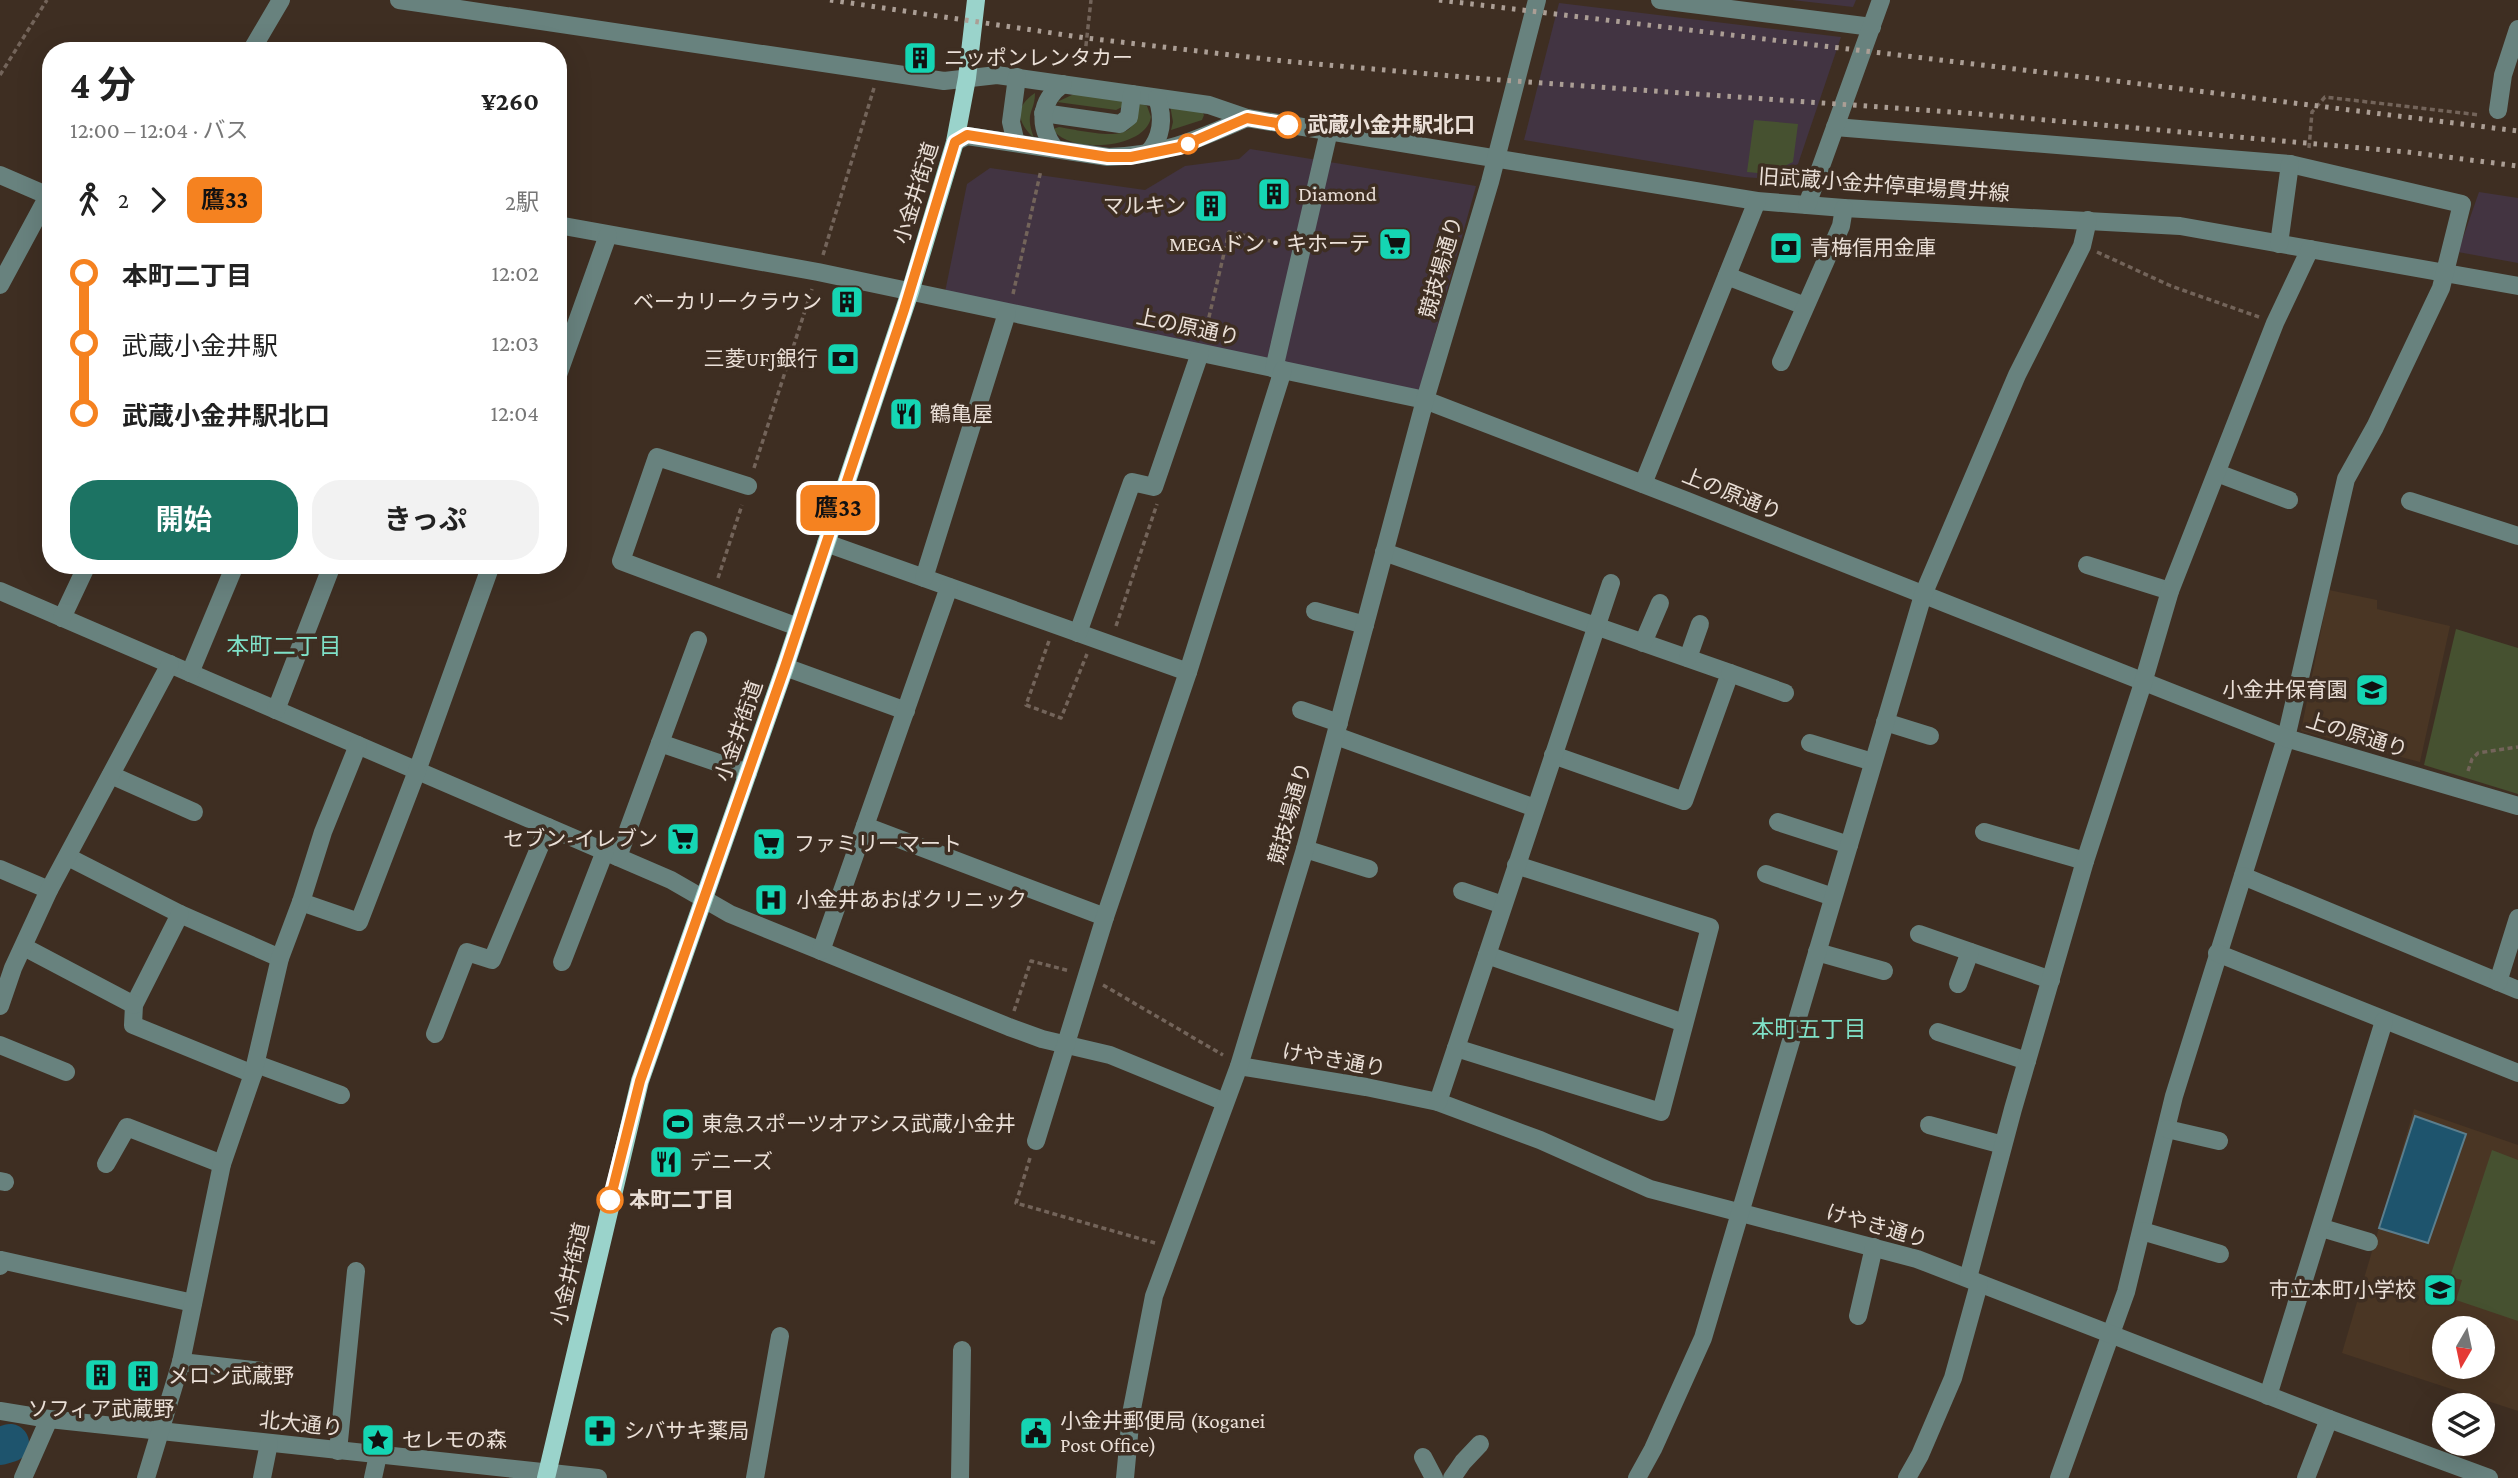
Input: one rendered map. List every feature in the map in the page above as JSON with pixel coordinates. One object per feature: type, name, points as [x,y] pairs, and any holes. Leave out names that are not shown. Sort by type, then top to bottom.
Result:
[{"type":"main road","name":"小金井街道","points":[[546,1476],[640,1081],[785,667],[910,292],[955,142],[967,78],[976,0]]},
{"type":"street","points":[[256,42],[281,0]]},
{"type":"street","name":"旧武蔵小金井停車場貫井線","points":[[399,0],[944,81],[998,75],[1209,105],[1247,118],[1757,201],[2180,226],[2518,286]]},
{"type":"street","name":"競技場通り","points":[[1125,1478],[1130,1414],[1154,1296],[1239,1066],[1305,849],[1425,400],[1496,158],[1537,0]]},
{"type":"street","points":[[1660,0],[1872,27]]},
{"type":"street","points":[[1807,205],[1881,0]]},
{"type":"street","points":[[2498,110],[2503,75],[2518,29]]},
{"type":"street","points":[[1016,143],[1011,122],[1017,77]]},
{"type":"street","points":[[967,78],[964,117],[966,124],[976,134],[986,138]]},
{"type":"street","points":[[1055,149],[1044,130],[1043,113],[1049,97],[1063,84]]},
{"type":"street","points":[[1043,113],[1120,124],[1129,117],[1132,94]]},
{"type":"street","points":[[1148,153],[1160,131],[1161,108],[1157,98]]},
{"type":"street","points":[[955,142],[967,135],[1108,157],[1131,157],[1180,147],[1247,118]]},
{"type":"street","points":[[1835,127],[2299,166],[2462,204],[2446,273],[2381,416],[2346,479],[2286,738],[2174,1096],[2126,1292],[2061,1477]]},
{"type":"street","points":[[1036,1140],[1105,917],[1188,673],[1278,369],[1329,131]]},
{"type":"street","points":[[2279,244],[2299,166]]},
{"type":"street","points":[[0,175],[42,193]]},
{"type":"street","points":[[1643,484],[1757,201]]},
{"type":"street","points":[[1781,362],[1841,226],[1844,208]]},
{"type":"street","points":[[0,285],[42,211]]},
{"type":"street","points":[[1637,1478],[1653,1449],[1703,1338],[1923,595],[2017,375],[2082,246],[2088,220]]},
{"type":"street","name":"上の原通り","points":[[567,227],[818,272],[1425,400],[2286,738],[2518,806]]},
{"type":"street","points":[[567,349],[608,235]]},
{"type":"street","points":[[1907,1478],[1920,1455],[1953,1378],[2003,1145],[2085,861],[2144,683],[2170,591],[2275,323],[2310,249]]},
{"type":"street","points":[[1727,276],[1805,306]]},
{"type":"street","points":[[924,578],[1007,313]]},
{"type":"street","points":[[1094,639],[1132,482],[1154,487],[1200,353]]},
{"type":"street","points":[[748,486],[657,457],[621,561],[798,627]]},
{"type":"street","points":[[2217,473],[2289,500]]},
{"type":"street","points":[[2410,501],[2518,536]]},
{"type":"street","points":[[826,543],[1188,673]]},
{"type":"street","points":[[1384,552],[1785,693]]},
{"type":"street","points":[[2087,565],[2170,591]]},
{"type":"street","points":[[62,618],[84,574]]},
{"type":"street","points":[[190,673],[231,574]]},
{"type":"street","points":[[276,710],[329,574]]},
{"type":"street","points":[[301,902],[359,922],[488,574]]},
{"type":"street","points":[[1438,1102],[1611,583]]},
{"type":"street","points":[[821,951],[949,587]]},
{"type":"street","points":[[0,591],[671,880],[730,914],[1009,1027],[1110,1055],[1225,1102]]},
{"type":"street","points":[[1643,643],[1660,603]]},
{"type":"street","points":[[1315,611],[1365,625]]},
{"type":"street","points":[[1688,658],[1700,624]]},
{"type":"street","points":[[562,962],[660,743],[698,640]]},
{"type":"street","points":[[0,1006],[13,968],[49,890],[170,664]]},
{"type":"street","points":[[785,667],[906,711]]},
{"type":"street","points":[[1553,755],[1685,801],[1730,673]]},
{"type":"street","points":[[1301,710],[1337,729],[1535,808]]},
{"type":"street","points":[[1885,722],[1930,736]]},
{"type":"street","points":[[660,743],[748,773]]},
{"type":"street","points":[[1810,743],[1873,762]]},
{"type":"street","points":[[146,1478],[181,1362],[222,1164],[254,1069],[281,958],[323,832],[358,745]]},
{"type":"street","points":[[111,775],[194,812]]},
{"type":"street","points":[[1778,822],[1849,845]]},
{"type":"street","points":[[865,826],[1105,917]]},
{"type":"street","points":[[435,1034],[467,951],[492,960],[548,827]]},
{"type":"street","points":[[1984,832],[2085,861]]},
{"type":"street","points":[[1305,849],[1369,869]]},
{"type":"street","points":[[68,856],[180,914],[281,958]]},
{"type":"street","points":[[1456,1048],[1661,1112],[1710,927],[1517,865]]},
{"type":"street","points":[[0,869],[49,890]]},
{"type":"street","points":[[1766,874],[1833,897]]},
{"type":"street","points":[[2244,876],[2518,990]]},
{"type":"street","points":[[1462,891],[1503,905]]},
{"type":"street","points":[[180,914],[134,1005],[133,1025],[254,1069],[341,1095]]},
{"type":"street","points":[[2498,982],[2518,918]]},
{"type":"street","points":[[1919,934],[2051,980]]},
{"type":"street","points":[[24,947],[134,1005]]},
{"type":"street","points":[[1817,952],[1884,971]]},
{"type":"street","points":[[1958,984],[1970,952]]},
{"type":"street","points":[[2217,953],[2518,1073]]},
{"type":"street","points":[[1487,956],[1684,1023]]},
{"type":"street","points":[[2268,1396],[2384,1021]]},
{"type":"street","points":[[1938,1032],[2027,1061]]},
{"type":"street","points":[[0,1045],[66,1072]]},
{"type":"street","name":"けやき通り","points":[[1239,1066],[1438,1102],[1539,1140],[1650,1189],[1917,1259],[2468,1475],[2489,1478]]},
{"type":"street","points":[[1929,1125],[2003,1145]]},
{"type":"street","points":[[106,1164],[127,1127],[222,1164]]},
{"type":"street","points":[[2167,1129],[2219,1141]]},
{"type":"street","points":[[2322,1228],[2369,1242]]},
{"type":"street","points":[[2142,1231],[2220,1254]]},
{"type":"street","points":[[1858,1315],[1874,1247]]},
{"type":"street","points":[[0,1266],[1,1260],[193,1303]]},
{"type":"street","points":[[338,1451],[356,1270]]},
{"type":"street","points":[[755,1478],[780,1336]]},
{"type":"street","points":[[960,1478],[962,1350]]},
{"type":"street","points":[[181,1362],[271,1372]]},
{"type":"street","name":"北大通り","points":[[0,1411],[49,1419],[546,1476],[598,1478]]},
{"type":"street","points":[[23,1478],[49,1419]]},
{"type":"street","points":[[2306,1478],[2329,1419]]},
{"type":"street","points":[[262,1478],[269,1443]]},
{"type":"street","points":[[1452,1478],[1462,1462],[1480,1444]]},
{"type":"street","points":[[373,1478],[378,1455]]},
{"type":"street","points":[[1423,1457],[1434,1478]]},
{"type":"path","points":[[0,75],[47,0]]},
{"type":"path","points":[[1084,63],[1091,0]]},
{"type":"path","points":[[713,595],[818,272],[878,72]]},
{"type":"path","points":[[2299,166],[2312,112],[2325,97],[2488,116],[2498,110]]},
{"type":"path","points":[[1007,313],[1041,170]]},
{"type":"path","points":[[1200,353],[1229,232],[1302,248]]},
{"type":"path","points":[[2082,246],[2171,286],[2275,323]]},
{"type":"path","points":[[1055,625],[1026,705],[1061,718],[1161,490],[1154,487]]},
{"type":"path","points":[[2465,791],[2472,759],[2478,753],[2518,747]]},
{"type":"path","points":[[1009,1027],[1031,961],[1087,975],[1239,1066]]},
{"type":"path","points":[[1036,1140],[1016,1203],[1171,1248]]},
{"type":"shaded area","points":[[1792,0],[1856,0],[1853,7]]},
{"type":"shaded area","points":[[1559,3],[1841,37],[1798,164],[1770,179],[1744,177],[1524,140]]},
{"type":"shaded area","points":[[1250,149],[1476,186],[1419,392],[944,297],[967,184],[990,168],[1145,190],[1185,166],[1239,159]]},
{"type":"shaded area","points":[[2479,192],[2518,198],[2518,263],[2458,252]]},
{"type":"shaded area","name":"小金井保育園","points":[[2329,590],[2377,600],[2377,609],[2450,626],[2420,762],[2301,731]]},
{"type":"shaded area","name":"市立本町小学校","points":[[2414,1109],[2518,1145],[2518,1411],[2495,1403],[2495,1393],[2463,1393],[2342,1353]]},
{"type":"green space","points":[[1035,93],[1030,117],[1034,138],[1024,126],[1020,115],[1028,98]]},
{"type":"green space","points":[[1074,94],[1123,100],[1122,107],[1116,110],[1057,102]]},
{"type":"green space","points":[[1137,102],[1147,106],[1151,117],[1146,128],[1121,142],[1089,145],[1061,137],[1053,129],[1059,127],[1107,134],[1124,132],[1133,123]]},
{"type":"green space","points":[[1170,105],[1201,110],[1204,115],[1202,120],[1171,130],[1173,122]]},
{"type":"green space","points":[[1754,120],[1798,124],[1793,162],[1768,174],[1747,172]]},
{"type":"green space","points":[[2456,629],[2518,648],[2518,794],[2424,765]]},
{"type":"green space","points":[[2492,1150],[2518,1160],[2518,1321],[2456,1300],[2462,1280],[2450,1277]]},
{"type":"water","points":[[2415,1116],[2466,1134],[2428,1243],[2379,1228]]},
{"type":"waterway","points":[[0,1446],[10,1443]]},
{"type":"railway","points":[[830,0],[1086,38],[1283,61],[1486,79],[1978,114],[2407,152],[2518,166]]},
{"type":"railway","points":[[1439,0],[2518,131]]},
{"type":"bus line","name":"鷹33","points":[[610,1200],[640,1081],[785,667],[904,310],[955,142],[967,135],[1108,157],[1131,157],[1180,147],[1247,118],[1288,125]]},
{"type":"place","name":"ニッポンレンタカー","points":[[920,58]]},
{"type":"place","name":"武蔵小金井駅北口","points":[[1288,125]]},
{"type":"place","name":"Diamond","points":[[1274,194]]},
{"type":"place","name":"マルキン","points":[[1211,206]]},
{"type":"place","name":"MEGAドン・キホーテ","points":[[1395,244]]},
{"type":"place","name":"青梅信用金庫","points":[[1786,248]]},
{"type":"place","name":"ベーカリークラウン","points":[[847,302]]},
{"type":"place","name":"三菱UFJ銀行","points":[[843,359]]},
{"type":"place","name":"鶴亀屋","points":[[906,414]]},
{"type":"place","name":"小金井保育園","points":[[2372,690]]},
{"type":"place","name":"セブン-イレブン","points":[[683,839]]},
{"type":"place","name":"ファミリーマート","points":[[769,844]]},
{"type":"place","name":"小金井あおばクリニック","points":[[771,900]]},
{"type":"place","name":"東急スポーツオアシス武蔵小金井","points":[[678,1124]]},
{"type":"place","name":"デニーズ","points":[[666,1162]]},
{"type":"place","name":"本町二丁目","points":[[610,1200]]},
{"type":"place","name":"市立本町小学校","points":[[2440,1290]]},
{"type":"place","name":"ソフィア武蔵野","points":[[101,1375]]},
{"type":"place","name":"メロン武蔵野","points":[[143,1376]]},
{"type":"place","name":"シバサキ薬局","points":[[600,1431]]},
{"type":"place","name":"小金井郵便局 (Koganei Post Office)","points":[[1036,1433]]},
{"type":"place","name":"セレモの森","points":[[378,1440]]},
{"type":"district","name":"本町二丁目","points":[[284,646]]},
{"type":"district","name":"本町五丁目","points":[[1809,1029]]}]
